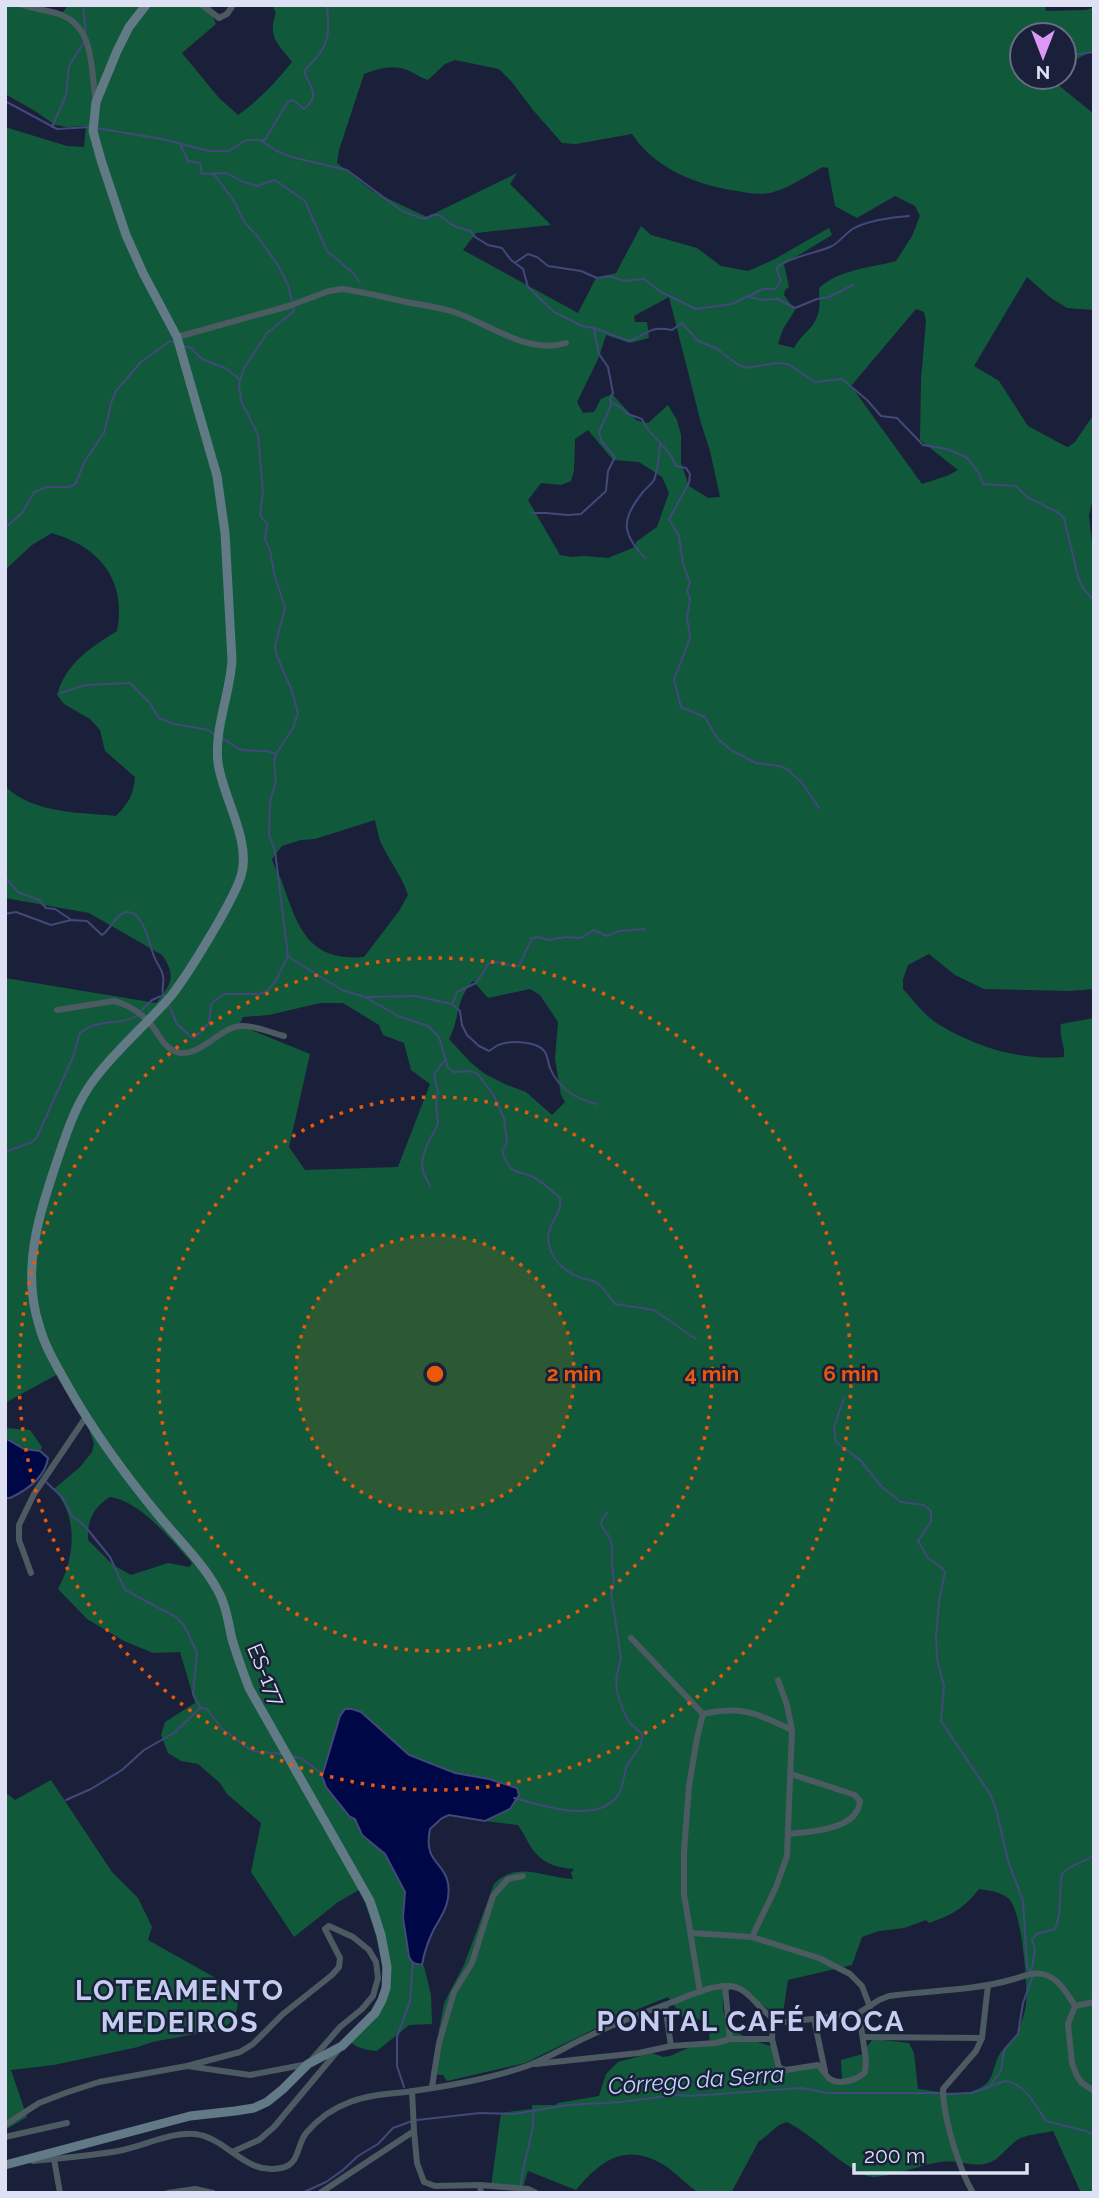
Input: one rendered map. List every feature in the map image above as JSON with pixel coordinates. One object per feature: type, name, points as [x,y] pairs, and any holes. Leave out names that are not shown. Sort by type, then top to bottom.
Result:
[{"type":"main road","name":"ES-177","points":[[5,2165],[52,2157],[190,2116],[254,2108],[267,2102],[308,2064],[342,2046],[375,2013],[386,1988],[387,1967],[370,1901],[249,1688],[219,1591],[194,1556],[125,1475],[86,1417],[51,1357],[39,1325],[32,1294],[31,1257],[34,1238],[71,1119],[94,1078],[193,967],[242,874],[243,854],[218,758],[219,726],[231,676],[232,660],[223,506],[177,337],[143,273],[120,218],[96,141],[96,102],[123,39],[148,6]]},
{"type":"street","points":[[22,5],[60,14],[73,22],[83,33],[88,44],[96,102]]},
{"type":"street","points":[[202,5],[219,18],[227,14],[233,5]]},
{"type":"street","points":[[177,337],[342,289],[452,311],[535,345],[554,346],[566,343]]},
{"type":"street","points":[[57,1010],[114,1001],[122,1003],[148,1020],[167,1046],[176,1052],[193,1051],[234,1027],[243,1025],[284,1036]]},
{"type":"street","points":[[31,1573],[19,1540],[19,1525],[34,1494],[86,1417]]},
{"type":"street","points":[[631,1638],[703,1714]]},
{"type":"street","points":[[752,1937],[776,1887],[787,1856],[792,1730],[778,1680]]},
{"type":"street","points":[[703,1714],[725,1709],[760,1714],[792,1730]]},
{"type":"street","points":[[700,1992],[684,1894],[684,1853],[689,1786],[703,1714]]},
{"type":"street","points":[[788,1834],[819,1832],[851,1820],[859,1810],[860,1801],[855,1795],[791,1774]]},
{"type":"street","points":[[432,2087],[439,2043],[454,1992],[472,1963],[493,1896],[508,1879],[523,1876]]},
{"type":"street","points":[[5,2125],[39,2103],[99,2082],[187,2066],[240,2052],[253,2044],[283,2014],[332,1976],[340,1958],[326,1929],[329,1926],[354,1937],[369,1950],[376,1962],[378,1978],[373,1996],[340,2027],[308,2064],[250,2075],[187,2066]]},
{"type":"street","points":[[691,1933],[752,1937],[819,1958],[849,1974],[862,1986],[870,2007]]},
{"type":"street","points":[[529,2065],[633,2016],[725,1986],[738,1988],[773,2020],[785,2022],[859,2012],[889,1996],[988,1986],[1027,1974],[1044,1974],[1056,1982],[1075,2006]]},
{"type":"street","points":[[725,1986],[730,2039]]},
{"type":"street","points":[[973,2193],[959,2164],[943,2092],[976,2051],[982,2038],[988,1986]]},
{"type":"street","points":[[1075,2006],[1094,2001]]},
{"type":"street","points":[[665,2005],[671,2046]]},
{"type":"street","points":[[1075,2006],[1068,2024],[1072,2063],[1082,2083],[1094,2091]]},
{"type":"street","points":[[773,2020],[772,2039],[779,2067],[786,2070],[818,2065],[831,2080],[839,2081],[857,2078],[864,2074],[866,2068],[859,2012]]},
{"type":"street","points":[[814,2019],[826,2073]]},
{"type":"street","points":[[863,2037],[982,2038]]},
{"type":"street","points":[[60,2193],[52,2157],[118,2151],[185,2133],[199,2134],[215,2140],[255,2167],[265,2170],[282,2168],[294,2160],[305,2133],[317,2122],[338,2107],[365,2097],[412,2091],[529,2065],[639,2053],[730,2039],[772,2039]]},
{"type":"street","points":[[232,2151],[259,2140],[274,2127],[342,2046]]},
{"type":"street","points":[[412,2091],[417,2163],[424,2182],[435,2186],[528,2189],[536,2193]]},
{"type":"street","points":[[5,2137],[67,2123]]},
{"type":"street","points":[[320,2193],[414,2124]]},
{"type":"street","points":[[168,2193],[195,2189],[214,2193]]},
{"type":"green space","points":[[5,5],[23,5],[63,12],[68,5],[212,5],[211,12],[216,24],[182,53],[219,98],[238,115],[267,90],[292,62],[275,40],[273,28],[276,13],[272,5],[1045,5],[1046,11],[1086,10],[1094,7],[1094,50],[1078,58],[1078,21],[1008,21],[1008,91],[1066,91],[1094,114],[1094,310],[1067,308],[1027,277],[974,366],[999,381],[1028,426],[1065,446],[1075,442],[1094,414],[1094,495],[1089,515],[1094,561],[1094,989],[984,989],[955,975],[929,954],[908,965],[903,989],[924,1013],[953,1032],[983,1046],[1031,1057],[1064,1057],[1061,1024],[1094,1018],[1094,2193],[1081,2193],[1053,2131],[1021,2138],[988,2163],[976,2165],[940,2162],[873,2177],[856,2171],[787,2122],[759,2141],[731,2193],[698,2192],[664,2165],[638,2155],[626,2155],[605,2163],[576,2190],[528,2171],[522,2190],[491,2187],[501,2113],[532,2109],[532,2105],[555,2105],[599,2096],[606,2074],[618,2062],[652,2053],[663,2057],[670,2056],[688,2048],[710,2044],[708,2020],[684,2019],[668,1997],[623,2015],[525,2063],[447,2081],[443,2075],[431,2074],[444,2003],[464,1965],[494,1884],[512,1873],[521,1872],[573,1879],[571,1873],[574,1869],[557,1866],[542,1859],[533,1850],[518,1825],[485,1821],[510,1809],[506,1784],[455,1773],[409,1755],[361,1712],[352,1709],[340,1716],[322,1776],[326,1787],[351,1818],[355,1819],[362,1835],[384,1853],[405,1892],[403,1918],[409,1956],[418,1965],[424,1966],[431,1995],[432,2024],[409,2025],[377,2051],[352,2043],[349,2041],[379,2001],[383,1985],[378,1942],[359,1890],[338,1902],[294,1937],[251,1872],[261,1823],[198,1764],[181,1761],[168,1753],[161,1735],[165,1722],[195,1703],[180,1652],[153,1653],[124,1641],[87,1619],[58,1589],[68,1564],[72,1538],[68,1512],[54,1489],[80,1467],[92,1452],[94,1443],[58,1374],[5,1403],[5,978],[156,1003],[165,991],[171,975],[162,955],[89,913],[5,898],[5,786],[16,795],[43,807],[116,816],[130,798],[135,777],[105,751],[100,730],[90,719],[64,704],[57,695],[66,674],[80,657],[117,631],[118,596],[106,568],[96,556],[83,547],[52,533],[32,545],[5,570],[5,127],[67,146],[84,147],[86,126],[55,125],[5,94]],"holes":[[[455,60],[499,69],[562,143],[576,144],[632,134],[652,157],[692,180],[754,194],[777,191],[823,167],[828,168],[835,206],[857,218],[895,196],[915,206],[920,216],[912,236],[896,261],[846,273],[819,288],[817,317],[794,348],[778,344],[783,329],[795,310],[784,295],[789,287],[784,264],[832,235],[829,228],[748,271],[721,266],[697,248],[651,235],[641,226],[616,273],[596,278],[578,313],[463,250],[476,233],[551,225],[510,184],[517,173],[427,217],[374,192],[337,163],[364,74],[395,67],[428,80],[445,64]],[[669,297],[720,497],[708,498],[689,486],[681,463],[681,435],[677,420],[668,405],[648,423],[636,420],[612,394],[601,399],[594,412],[583,413],[577,402],[599,357],[606,335],[630,343],[649,338],[647,322],[635,322],[634,316]],[[916,309],[924,312],[926,321],[920,440],[958,470],[922,484],[851,386]],[[588,430],[613,460],[639,462],[662,477],[669,493],[657,527],[636,542],[635,547],[608,558],[560,555],[528,500],[541,483],[561,485],[571,481],[575,439]],[[375,820],[381,843],[403,882],[408,895],[364,957],[344,957],[316,946],[299,925],[293,911],[272,859],[282,846],[315,839]],[[473,981],[488,998],[530,989],[540,995],[558,1022],[555,1059],[561,1095],[565,1102],[552,1115],[526,1092],[485,1074],[449,1039],[467,988]],[[320,1003],[343,1003],[379,1025],[383,1035],[404,1043],[411,1070],[430,1084],[398,1167],[305,1170],[289,1147],[310,1054],[239,1025],[243,1017],[269,1015]],[[110,1497],[133,1506],[155,1523],[192,1563],[189,1567],[168,1563],[131,1575],[113,1565],[88,1540],[90,1521],[99,1506]],[[979,1889],[995,1892],[1009,1899],[1017,1918],[1025,1966],[1024,2016],[1017,2035],[999,2055],[991,2077],[982,2087],[959,2093],[918,2089],[914,2053],[909,2043],[873,2039],[863,2054],[841,2060],[842,2081],[824,2077],[819,2066],[779,2067],[772,2046],[738,2033],[725,2017],[723,1994],[732,1989],[751,1996],[782,2020],[788,1980],[852,1965],[862,1937],[926,1920],[929,1923],[951,1914],[968,1902]]]},
{"type":"green space","points":[[5,1428],[30,1430],[42,1447],[40,1451],[24,1449],[5,1438]]},
{"type":"green space","points":[[51,1780],[112,1872],[138,1898],[152,1927],[148,1940],[239,1991],[238,2004],[229,2024],[217,2030],[54,2065],[11,2070],[27,2117],[5,2130],[5,1792],[15,1800]]},
{"type":"shaded area","points":[[5,1438],[24,1449],[40,1451],[48,1458],[43,1472],[34,1482],[10,1498],[5,1498]]},
{"type":"shaded area","points":[[345,1709],[361,1712],[409,1755],[455,1773],[489,1779],[517,1788],[519,1795],[510,1809],[485,1821],[449,1815],[430,1829],[429,1849],[446,1876],[448,1896],[443,1913],[428,1942],[422,1965],[413,1963],[409,1957],[403,1918],[405,1892],[385,1854],[362,1835],[355,1819],[350,1817],[326,1787],[322,1776],[340,1716]]},
{"type":"waterway","points":[[83,5],[86,34]]},
{"type":"waterway","points":[[96,128],[162,139],[209,151],[229,151],[246,140],[265,140],[288,101],[293,100],[304,109],[312,99],[313,90],[304,71],[319,55],[326,41],[327,5]]},
{"type":"waterway","points":[[52,127],[66,95],[69,66],[84,42]]},
{"type":"waterway","points":[[1078,54],[1094,52]]},
{"type":"waterway","points":[[5,101],[57,129],[90,127]]},
{"type":"waterway","points":[[262,141],[291,157],[347,170],[402,211],[424,219],[439,215],[454,226],[470,231],[488,245],[502,248],[511,260],[523,269],[528,287],[554,312],[582,326],[629,341],[653,330],[672,330],[682,323],[698,341],[716,348],[747,368],[776,363],[788,364],[815,382],[842,379],[881,416],[897,418],[923,445],[947,449],[966,457],[979,473],[983,484],[1016,486],[1027,497],[1059,513],[1064,518],[1078,577],[1094,601]]},
{"type":"waterway","points":[[181,146],[188,161],[200,163],[202,174],[227,173],[257,186],[275,180],[305,201],[327,251],[360,282]]},
{"type":"waterway","points":[[213,173],[234,201],[245,223],[279,267],[292,301]]},
{"type":"waterway","points":[[516,262],[528,254],[548,266],[581,271],[597,278],[610,276],[624,281],[644,279],[661,292],[696,309],[732,304],[763,289],[775,289],[781,281],[778,266],[830,247],[863,224],[909,216]]},
{"type":"waterway","points":[[749,297],[778,299],[795,308],[829,297],[853,285]]},
{"type":"waterway","points":[[169,1005],[177,1024],[191,1037],[195,1037],[209,1023],[214,1001],[225,994],[259,994],[267,991],[275,982],[288,956],[275,851],[269,835],[270,802],[276,781],[276,754],[293,728],[298,713],[276,654],[275,646],[285,608],[265,539],[267,524],[260,515],[263,491],[258,435],[241,401],[239,384],[244,368],[267,333],[293,312],[294,307]]},
{"type":"waterway","points":[[532,513],[581,514],[606,491],[608,471],[615,457],[602,442],[599,432],[611,405],[613,393],[608,367],[599,354],[594,329]]},
{"type":"waterway","points":[[5,528],[22,513],[34,492],[47,487],[69,487],[75,484],[85,461],[104,433],[116,391],[141,362],[170,341],[176,343]]},
{"type":"waterway","points":[[184,346],[191,348],[202,359],[227,369],[239,379]]},
{"type":"waterway","points":[[611,402],[628,414],[642,419],[676,466],[686,468],[690,474],[689,483],[669,519],[679,536],[683,564],[690,583],[687,591],[690,600],[687,617],[690,638],[674,680],[681,707],[705,717],[717,738],[731,750],[756,763],[787,769],[803,784],[819,808]]},
{"type":"waterway","points":[[645,558],[631,541],[628,518],[644,490],[654,480],[660,442]]},
{"type":"waterway","points":[[60,693],[86,685],[130,683],[149,702],[159,718],[174,724],[209,730],[215,736]]},
{"type":"waterway","points":[[223,739],[239,749],[276,754]]},
{"type":"waterway","points":[[5,877],[18,892],[39,900],[46,908],[55,909],[70,919]]},
{"type":"waterway","points":[[5,914],[16,912],[51,925],[71,920],[87,921],[102,935],[120,915],[132,913],[141,922],[162,973],[164,997]]},
{"type":"waterway","points":[[453,1003],[457,992],[476,983],[489,963],[519,966],[532,938],[581,938],[594,930],[607,936],[619,931],[645,929]]},
{"type":"waterway","points":[[289,957],[342,990],[365,997],[398,1016],[428,1026],[439,1037],[448,1068],[454,1072],[470,1071],[478,1074],[494,1096],[504,1118],[507,1143],[502,1151],[510,1167],[539,1180],[560,1198],[559,1209],[548,1239],[551,1252],[563,1268],[597,1283],[615,1304],[654,1310],[696,1339]]},
{"type":"waterway","points":[[141,1011],[152,1000],[161,996]]},
{"type":"waterway","points":[[366,997],[415,996],[452,1004],[460,1011],[467,1035],[479,1046],[489,1051],[509,1042],[523,1042],[541,1048],[558,1082],[582,1100],[597,1104]]},
{"type":"waterway","points":[[5,1152],[32,1142],[37,1137],[73,1057],[80,1033],[95,1025],[124,1021],[138,1015]]},
{"type":"waterway","points":[[430,1186],[423,1172],[422,1161],[438,1124],[438,1092],[434,1074],[444,1061]]},
{"type":"waterway","points":[[844,1398],[834,1427],[836,1442],[860,1460],[882,1487],[901,1502],[924,1505],[931,1511],[931,1522],[918,1541],[928,1558],[945,1572],[936,1637],[937,1659],[944,1686],[941,1721],[990,1794],[996,1809],[1008,1861],[1023,1901],[1027,1966],[1030,1971]]},
{"type":"waterway","points":[[45,1481],[62,1497],[72,1516],[84,1525],[110,1557],[125,1590],[176,1617],[184,1625],[197,1653],[193,1694],[201,1708],[207,1709],[222,1729],[251,1750],[282,1754]]},
{"type":"waterway","points":[[514,1798],[566,1810],[593,1810],[605,1806],[618,1796],[626,1768],[641,1744],[642,1734],[629,1722],[617,1692],[616,1680],[621,1657],[611,1593],[614,1584],[612,1547],[610,1538],[601,1525],[608,1512]]},
{"type":"waterway","points":[[66,1800],[91,1789],[122,1770],[144,1750],[174,1733],[200,1708]]},
{"type":"waterway","points":[[294,1757],[301,1758],[321,1773]]},
{"type":"waterway","points":[[1031,1972],[1035,1950],[1032,1939],[1037,1934],[1055,1929],[1060,1908],[1062,1874],[1094,1855]]},
{"type":"waterway","points":[[404,2087],[397,2066],[397,2037],[410,2001],[413,1962]]},
{"type":"waterway","points":[[989,2087],[1001,2071],[1004,2050],[1018,2034],[1023,2003],[1032,1978]]},
{"type":"waterway","name":"Córrego da Serra","points":[[947,2094],[972,2093],[1005,2081],[1024,2091],[1046,2121],[1094,2135]]},
{"type":"waterway","name":"Córrego da Serra","points":[[417,2120],[480,2113],[515,2114],[567,2105],[675,2095],[802,2088],[828,2093],[941,2093]]},
{"type":"waterway","points":[[521,2184],[533,2111]]},
{"type":"waterway","name":"Córrego da Serra","points":[[302,2193],[326,2182],[343,2170],[358,2156],[378,2144],[393,2128],[412,2121]]},
{"type":"district","name":"LOTEAMENTO MEDEIROS","points":[[180,2006]]},
{"type":"district","name":"PONTAL CAFÉ MOCA","points":[[751,2021]]}]
